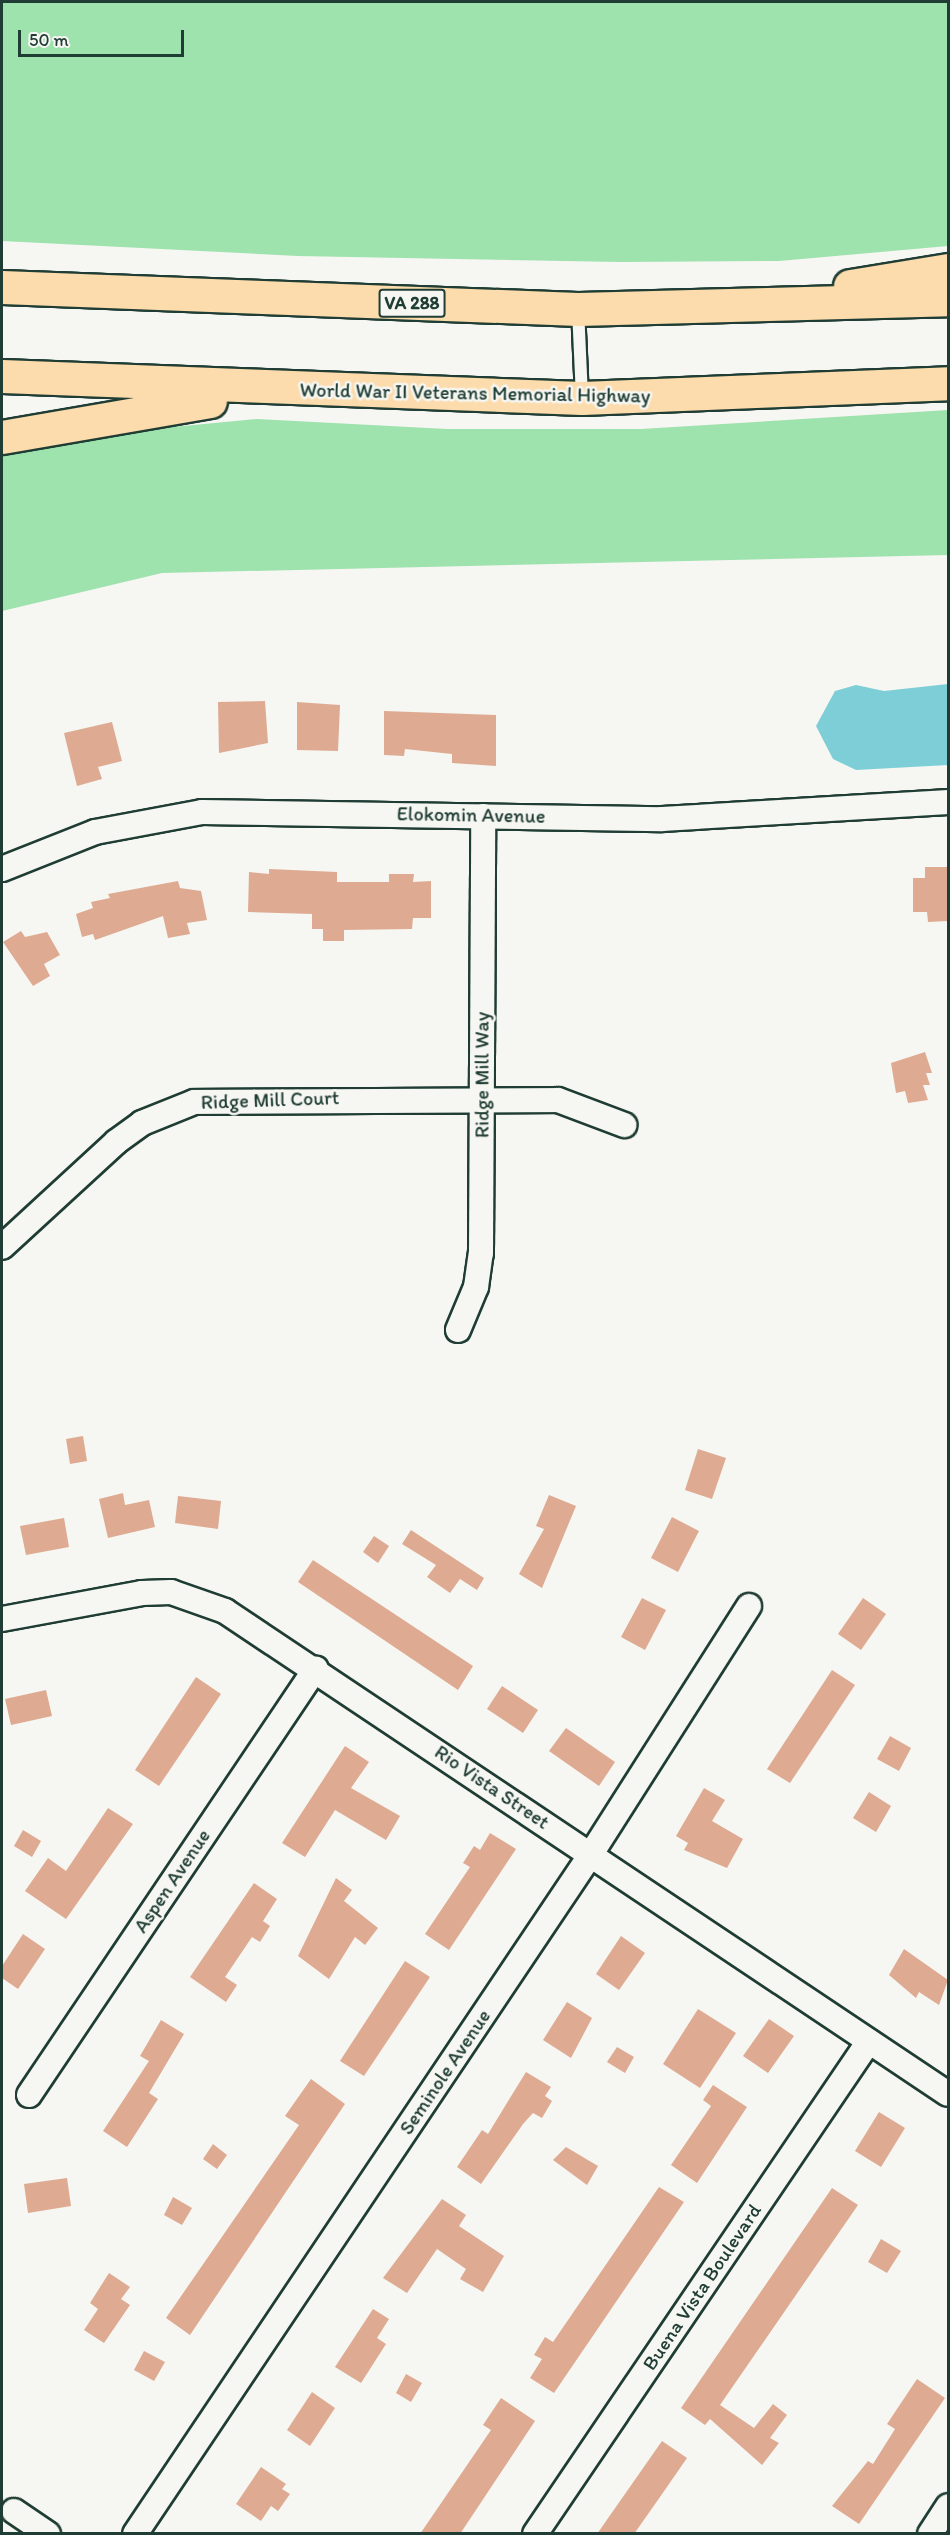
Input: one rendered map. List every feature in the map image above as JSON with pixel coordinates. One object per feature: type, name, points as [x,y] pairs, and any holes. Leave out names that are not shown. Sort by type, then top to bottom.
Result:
[{"type":"highway","points":[[794,307],[853,285],[948,270]]},
{"type":"highway","name":"VA 288","points":[[11,284],[578,309],[794,307]]},
{"type":"highway","points":[[794,307],[948,299]]},
{"type":"highway","name":"World War II Veterans Memorial Highway","points":[[2,376],[582,398],[948,383]]},
{"type":"highway","points":[[2,437],[136,410],[306,389]]},
{"type":"street","name":"Elokomin Avenue","points":[[2,869],[95,831],[169,816],[246,811],[483,816],[749,817],[948,802]]},
{"type":"street","name":"Ridge Mill Way","points":[[458,1330],[476,1287],[481,1253],[483,816]]},
{"type":"street","name":"Ridge Mill Court","points":[[2,1246],[116,1142],[171,1109],[220,1098],[482,1097],[573,1102],[624,1125]]},
{"type":"street","name":"Rio Vista Street","points":[[2,1620],[114,1596],[171,1592],[225,1611],[316,1668],[948,2094]]},
{"type":"street","name":"Seminole Avenue","points":[[135,2534],[591,1854],[749,1606]]},
{"type":"street","name":"Aspen Avenue","points":[[29,2095],[316,1668]]},
{"type":"street","name":"Buena Vista Boulevard","points":[[535,2534],[869,2041]]},
{"type":"street","points":[[930,2534],[948,2506]]},
{"type":"street","points":[[14,2511],[48,2534]]},
{"type":"lane","points":[[578,309],[582,398]]},
{"type":"green space","points":[[2,2],[948,2],[948,246],[779,261],[621,262],[298,256],[2,241]]},
{"type":"green space","points":[[948,410],[948,555],[162,573],[2,611],[2,456],[90,435],[257,419],[447,429],[641,429]]},
{"type":"water","points":[[948,684],[948,765],[856,770],[833,759],[816,726],[835,691],[856,685],[884,691]]},
{"type":"building","points":[[265,701],[268,743],[219,753],[218,702]]},
{"type":"building","points":[[297,702],[340,705],[338,751],[297,750]]},
{"type":"building","points":[[384,711],[496,715],[496,766],[452,763],[452,754],[405,749],[404,756],[384,755]]},
{"type":"building","points":[[112,722],[122,761],[98,767],[102,779],[77,786],[64,733]]},
{"type":"building","points":[[925,867],[948,867],[948,921],[928,922],[927,912],[913,912],[913,878],[925,878]]},
{"type":"building","points":[[269,869],[337,872],[337,882],[389,882],[389,874],[414,874],[413,882],[431,881],[431,918],[413,918],[412,929],[344,930],[344,941],[323,941],[323,929],[312,929],[312,914],[248,912],[249,872],[269,874]]},
{"type":"building","points":[[178,881],[180,888],[201,891],[207,920],[187,923],[190,934],[168,938],[163,916],[95,940],[93,934],[82,937],[76,914],[93,908],[91,902],[110,898],[108,894]]},
{"type":"building","points":[[21,931],[25,937],[47,932],[60,955],[44,964],[50,976],[33,986],[3,942]]},
{"type":"building","points":[[925,1052],[932,1073],[926,1073],[930,1085],[923,1085],[928,1100],[908,1103],[905,1091],[896,1093],[891,1063]]},
{"type":"building","points":[[83,1436],[87,1461],[70,1464],[66,1439]]},
{"type":"building","points":[[698,1449],[726,1458],[712,1499],[685,1490]]},
{"type":"building","points":[[123,1493],[125,1505],[149,1500],[155,1527],[108,1538],[99,1499]]},
{"type":"building","points":[[549,1495],[576,1506],[542,1588],[519,1574],[544,1529],[536,1526]]},
{"type":"building","points":[[178,1496],[221,1501],[218,1529],[175,1523]]},
{"type":"building","points":[[672,1517],[699,1531],[678,1572],[651,1558]]},
{"type":"building","points":[[64,1518],[69,1547],[26,1555],[20,1526]]},
{"type":"building","points":[[411,1530],[484,1578],[477,1590],[460,1579],[450,1593],[427,1577],[436,1565],[402,1544]]},
{"type":"building","points":[[374,1536],[389,1546],[378,1563],[363,1552]]},
{"type":"building","points":[[313,1560],[473,1666],[458,1690],[298,1582]]},
{"type":"building","points":[[642,1598],[666,1610],[645,1650],[621,1637]]},
{"type":"building","points":[[863,1598],[886,1614],[861,1650],[838,1634]]},
{"type":"building","points":[[832,1670],[855,1685],[790,1783],[767,1769]]},
{"type":"building","points":[[196,1677],[221,1694],[159,1786],[135,1770]]},
{"type":"building","points":[[502,1686],[538,1710],[523,1733],[487,1709]]},
{"type":"building","points":[[46,1690],[52,1716],[11,1725],[5,1699]]},
{"type":"building","points":[[566,1728],[615,1762],[599,1786],[549,1751]]},
{"type":"building","points":[[890,1736],[911,1748],[899,1771],[877,1759]]},
{"type":"building","points":[[345,1746],[369,1762],[351,1788],[400,1816],[386,1840],[335,1810],[305,1857],[282,1843]]},
{"type":"building","points":[[704,1788],[725,1800],[712,1821],[743,1839],[727,1868],[684,1850],[688,1843],[676,1836]]},
{"type":"building","points":[[869,1792],[891,1806],[876,1832],[853,1818]]},
{"type":"building","points":[[108,1808],[133,1824],[66,1919],[25,1891],[48,1858],[66,1871]]},
{"type":"building","points":[[23,1830],[41,1841],[32,1857],[14,1846]]},
{"type":"building","points":[[490,1833],[516,1849],[449,1950],[425,1934],[470,1867],[463,1863],[474,1846],[480,1850]]},
{"type":"building","points":[[336,1878],[352,1890],[344,1901],[378,1928],[365,1945],[355,1937],[329,1979],[298,1956]]},
{"type":"building","points":[[254,1883],[277,1899],[263,1921],[270,1926],[260,1942],[252,1937],[225,1977],[237,1985],[226,2002],[190,1977]]},
{"type":"building","points":[[23,1934],[45,1949],[18,1989],[2,1978],[2,1966]]},
{"type":"building","points":[[621,1936],[645,1953],[619,1990],[596,1974]]},
{"type":"building","points":[[904,1949],[948,1980],[939,2005],[919,1992],[916,1998],[889,1975]]},
{"type":"building","points":[[405,1961],[430,1977],[364,2076],[340,2061]]},
{"type":"building","points":[[567,2002],[592,2018],[571,2058],[543,2040]]},
{"type":"building","points":[[698,2009],[736,2033],[700,2088],[663,2064]]},
{"type":"building","points":[[769,2019],[794,2036],[768,2073],[743,2056]]},
{"type":"building","points":[[161,2020],[184,2034],[149,2093],[158,2099],[127,2147],[103,2131],[149,2061],[140,2056]]},
{"type":"building","points":[[617,2047],[634,2057],[625,2073],[607,2062]]},
{"type":"building","points":[[526,2072],[551,2087],[545,2096],[552,2101],[542,2118],[533,2113],[523,2124],[481,2184],[457,2167],[482,2130],[488,2134]]},
{"type":"building","points":[[311,2079],[345,2104],[190,2335],[166,2318],[299,2125],[285,2116]]},
{"type":"building","points":[[713,2085],[747,2107],[697,2183],[671,2165],[711,2106],[703,2100]]},
{"type":"building","points":[[879,2112],[905,2128],[881,2167],[855,2151]]},
{"type":"building","points":[[213,2144],[227,2155],[217,2169],[203,2159]]},
{"type":"building","points":[[566,2147],[598,2166],[587,2185],[553,2160]]},
{"type":"building","points":[[67,2178],[71,2206],[28,2213],[24,2184]]},
{"type":"building","points":[[659,2187],[684,2202],[554,2393],[530,2378],[542,2359],[534,2355],[545,2337],[553,2342]]},
{"type":"building","points":[[832,2188],[858,2205],[720,2405],[754,2428],[773,2404],[787,2415],[770,2438],[779,2443],[762,2465],[710,2419],[705,2425],[681,2408]]},
{"type":"building","points":[[173,2197],[192,2208],[182,2225],[164,2215]]},
{"type":"building","points":[[442,2199],[466,2215],[459,2226],[504,2256],[483,2292],[460,2279],[466,2269],[437,2249],[407,2293],[383,2278]]},
{"type":"building","points":[[881,2239],[901,2251],[887,2273],[868,2262]]},
{"type":"building","points":[[109,2273],[130,2287],[121,2299],[130,2305],[104,2343],[84,2330],[98,2309],[90,2303]]},
{"type":"building","points":[[373,2309],[389,2319],[377,2338],[386,2344],[361,2383],[335,2367]]},
{"type":"building","points":[[144,2351],[165,2362],[154,2381],[134,2370]]},
{"type":"building","points":[[406,2374],[422,2383],[411,2402],[396,2393]]},
{"type":"building","points":[[917,2379],[945,2398],[859,2524],[832,2506],[868,2461],[873,2464],[895,2429],[887,2424]]},
{"type":"building","points":[[312,2392],[335,2408],[310,2446],[287,2430]]},
{"type":"building","points":[[501,2398],[535,2421],[460,2534],[420,2534],[491,2430],[483,2425]]},
{"type":"building","points":[[662,2441],[687,2458],[660,2497],[634,2534],[597,2534]]},
{"type":"building","points":[[261,2467],[286,2484],[282,2489],[290,2494],[278,2511],[271,2506],[261,2521],[236,2504]]}]
